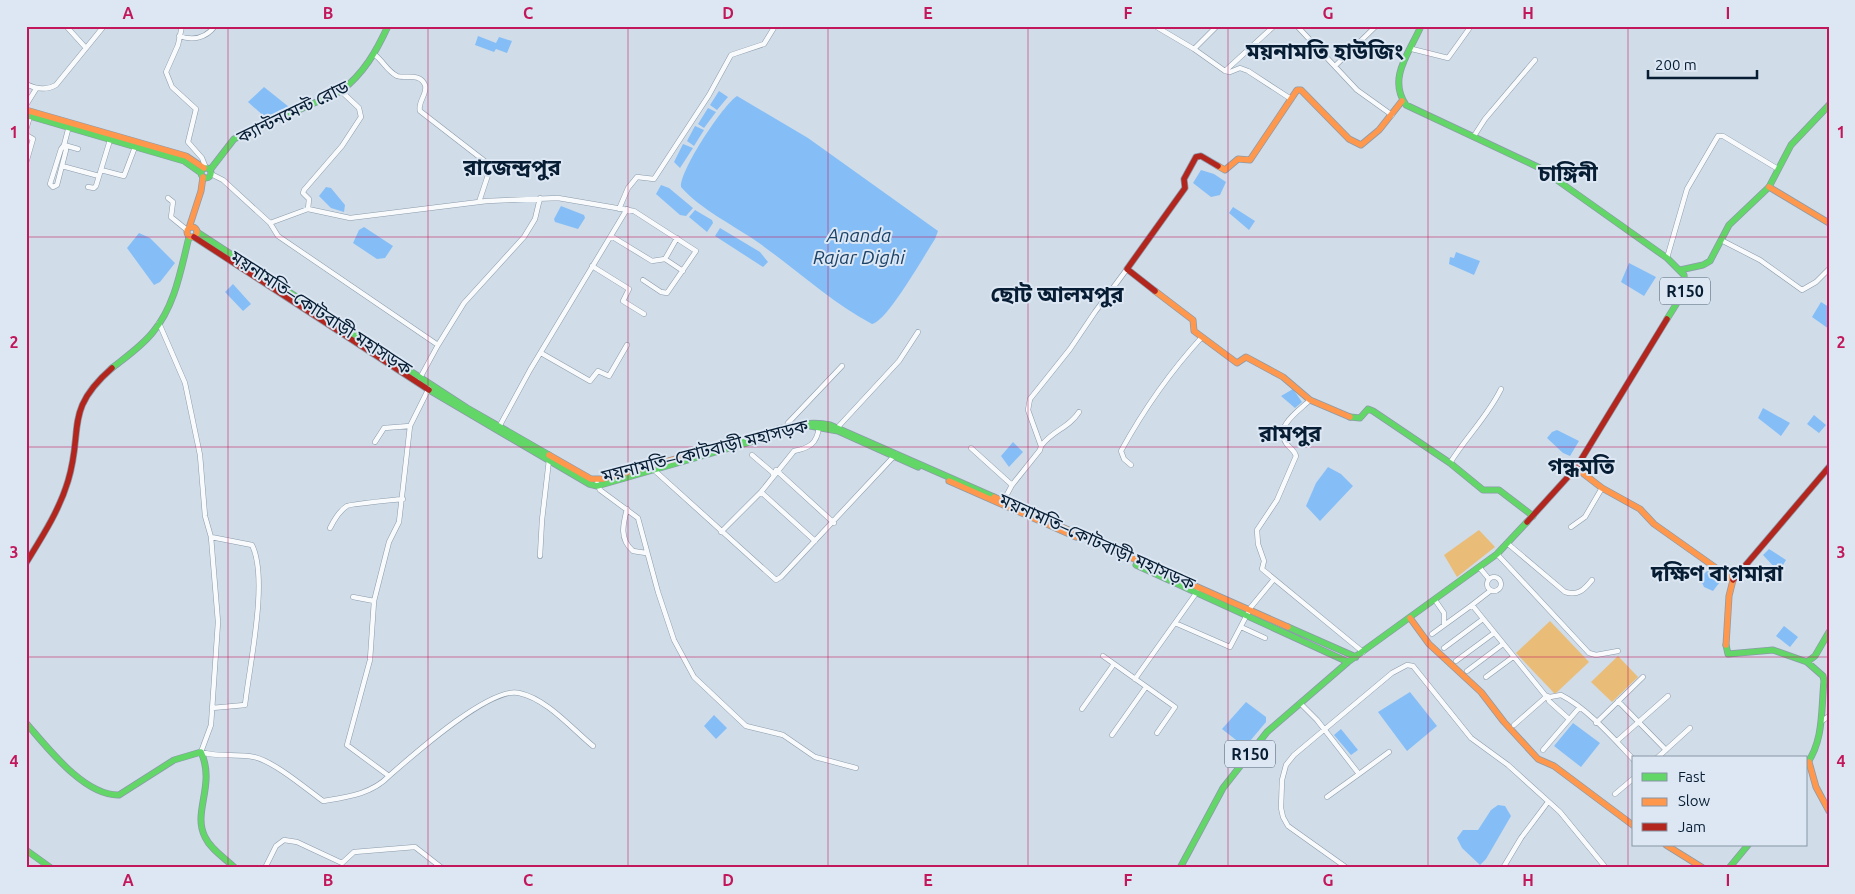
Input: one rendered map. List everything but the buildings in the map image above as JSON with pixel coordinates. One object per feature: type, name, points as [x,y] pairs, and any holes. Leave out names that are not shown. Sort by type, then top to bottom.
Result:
[{"type":"main road","name":"ক্যান্টনমেন্ট রোড","points":[[206,173],[234,140],[341,91],[357,80],[367,69],[388,26]]},
{"type":"main road","points":[[1421,26],[1397,78],[1402,100],[1392,116],[1361,145],[1349,139],[1300,90],[1296,90],[1250,160],[1238,159],[1225,170],[1200,156],[1196,157],[1184,179],[1185,188],[1127,269],[1193,320],[1193,329],[1237,363],[1246,357],[1265,369],[1276,373],[1310,400],[1355,419],[1358,419],[1366,410],[1370,409],[1450,463],[1483,490],[1499,490],[1533,516]]},
{"type":"main road","name":"R150","points":[[1180,868],[1230,778],[1267,732],[1348,662],[1497,554],[1576,468],[1683,295],[1685,279],[1680,270],[1667,258],[1540,168],[1406,105],[1402,100]]},
{"type":"main road","points":[[1680,270],[1707,263],[1714,256],[1729,225],[1769,188],[1791,145],[1829,105]]},
{"type":"main road","points":[[26,110],[110,140],[184,161],[206,173]]},
{"type":"main road","points":[[28,116],[186,156],[206,173]]},
{"type":"main road","points":[[26,563],[48,527],[67,484],[81,405],[84,399],[94,386],[137,348],[159,323],[174,289],[192,232],[206,173]]},
{"type":"main road","points":[[1769,188],[1829,223]]},
{"type":"main road","name":"ময়নামতি–কোটবাড়ী মহাসড়ক","points":[[192,232],[429,387],[588,484],[811,423],[838,427],[1197,592],[1356,657]]},
{"type":"main road","name":"ময়নামতি–কোটবাড়ী মহাসড়ক","points":[[339,328],[420,378],[429,387],[597,483]]},
{"type":"main road","name":"ময়নামতি–কোটবাড়ী মহাসড়ক","points":[[787,430],[819,427],[838,431],[1004,500],[1348,662]]},
{"type":"main road","points":[[1829,467],[1733,580],[1729,596],[1726,652],[1733,655],[1757,650],[1773,650],[1792,655],[1807,662],[1826,676],[1822,721],[1816,750],[1808,764],[1816,787],[1829,811]]},
{"type":"main road","points":[[1576,468],[1602,488],[1628,500],[1640,509],[1654,524],[1733,580]]},
{"type":"main road","points":[[1410,618],[1429,644],[1481,692],[1504,722],[1538,759],[1554,766],[1632,824]]},
{"type":"main road","points":[[1807,662],[1816,656],[1829,632]]},
{"type":"main road","points":[[26,723],[60,760],[99,791],[110,797],[119,795],[174,760],[201,752],[209,769],[204,796],[202,833],[208,843],[235,868]]},
{"type":"main road","points":[[1668,846],[1704,868]]},
{"type":"main road","points":[[1729,868],[1747,846]]},
{"type":"main road","points":[[26,850],[51,868]]},
{"type":"street","points":[[66,26],[85,47]]},
{"type":"street","points":[[26,84],[36,89],[56,86],[85,47],[104,26]]},
{"type":"street","points":[[182,26],[178,45],[166,72],[172,87],[196,109],[188,142],[202,158],[206,173],[223,180],[270,223],[278,236],[438,345]]},
{"type":"street","points":[[179,36],[189,39],[199,38],[210,32],[215,26]]},
{"type":"street","points":[[619,209],[628,188],[636,177],[654,179],[709,96],[731,55],[764,44],[775,26]]},
{"type":"street","points":[[1156,26],[1225,71],[1230,72],[1240,68],[1248,71],[1291,100]]},
{"type":"street","points":[[1194,49],[1217,26]]},
{"type":"street","points":[[1225,71],[1274,26]]},
{"type":"street","points":[[1297,26],[1357,90],[1392,116]]},
{"type":"street","points":[[1335,66],[1376,26]]},
{"type":"street","points":[[1412,49],[1448,58],[1470,26]]},
{"type":"street","points":[[375,55],[388,70],[399,77],[410,75],[423,84],[425,88],[420,111],[490,164],[491,168],[479,202]]},
{"type":"street","points":[[1474,136],[1485,119],[1535,60]]},
{"type":"street","points":[[26,105],[36,89]]},
{"type":"street","points":[[308,208],[309,199],[303,193],[304,190],[342,146],[361,117],[359,108],[341,91]]},
{"type":"street","points":[[26,130],[28,116]]},
{"type":"street","points":[[64,145],[66,150],[62,166],[57,185],[53,187],[50,184],[69,125]]},
{"type":"street","points":[[26,135],[33,139],[26,163]]},
{"type":"street","points":[[1667,258],[1687,189],[1718,136],[1723,136],[1778,169]]},
{"type":"street","points":[[88,187],[95,188],[110,140]]},
{"type":"street","points":[[64,145],[78,149]]},
{"type":"street","points":[[62,166],[124,176],[135,147]]},
{"type":"street","points":[[168,198],[173,202],[172,219],[192,232]]},
{"type":"street","points":[[420,378],[464,303],[524,237],[535,219],[540,198]]},
{"type":"street","points":[[270,223],[308,208],[350,218],[479,202],[558,198],[627,209],[639,213],[696,251],[667,293],[660,292],[643,280]]},
{"type":"street","points":[[499,427],[627,209]]},
{"type":"street","points":[[611,236],[652,261],[665,259],[683,271]]},
{"type":"street","points":[[665,259],[678,238]]},
{"type":"street","points":[[1721,240],[1760,260],[1802,290],[1816,282],[1829,269]]},
{"type":"street","points":[[592,266],[629,290],[623,301],[644,314]]},
{"type":"street","points":[[1041,446],[1028,410],[1030,399],[1070,349],[1127,269]]},
{"type":"street","points":[[159,323],[185,383],[200,455],[205,516],[211,537],[218,622],[211,725],[201,752],[212,756],[255,757],[271,765],[323,801],[348,797],[379,787],[389,776],[460,717],[494,698],[516,692],[532,697],[545,706],[593,746]]},
{"type":"street","points":[[838,427],[899,361],[918,332]]},
{"type":"street","points":[[1131,465],[1124,459],[1122,451],[1136,423],[1167,377],[1202,337]]},
{"type":"street","points":[[541,353],[590,381],[598,371],[609,376],[627,345]]},
{"type":"street","points":[[787,430],[788,423],[842,366]]},
{"type":"street","points":[[389,776],[347,745],[370,660],[374,602],[389,542],[399,522],[410,426],[429,387]]},
{"type":"street","points":[[1450,463],[1478,422],[1494,404],[1501,389]]},
{"type":"street","points":[[1310,400],[1285,426],[1284,440],[1296,456],[1277,500],[1258,530],[1258,544],[1264,561],[1262,569],[1363,652]]},
{"type":"street","points":[[1004,500],[1012,485],[1026,470],[1041,446],[1057,429],[1069,425],[1079,412]]},
{"type":"street","points":[[375,442],[384,428],[410,426]]},
{"type":"street","points":[[721,532],[761,492],[774,476],[776,470],[795,450],[805,450],[815,442],[819,427]]},
{"type":"street","points":[[971,448],[1012,485]]},
{"type":"street","points":[[752,455],[772,472],[774,476]]},
{"type":"street","points":[[654,467],[721,532],[776,580],[834,523],[896,455]]},
{"type":"street","points":[[540,556],[549,460]]},
{"type":"street","points":[[776,470],[834,523]]},
{"type":"street","points":[[597,483],[600,490],[638,518],[646,553],[674,640],[694,677],[746,726],[782,735],[815,756],[856,768]]},
{"type":"street","points":[[1572,527],[1585,518],[1602,488]]},
{"type":"street","points":[[761,492],[815,541]]},
{"type":"street","points":[[330,528],[340,512],[348,505],[403,499]]},
{"type":"street","points":[[627,509],[623,525],[624,538],[633,550],[646,553]]},
{"type":"street","points":[[211,537],[252,545],[256,554],[258,587],[254,656],[245,704],[212,708]]},
{"type":"street","points":[[1508,543],[1565,592],[1572,594],[1580,592],[1592,580]]},
{"type":"street","points":[[1497,554],[1589,653],[1596,655],[1618,651]]},
{"type":"street","points":[[1479,567],[1489,579]]},
{"type":"street","points":[[1175,623],[1228,648],[1232,646],[1247,613],[1274,579]]},
{"type":"street","points":[[1432,634],[1490,591],[1499,590],[1501,586],[1498,579],[1489,579]]},
{"type":"street","points":[[1489,579],[1486,584],[1490,591]]},
{"type":"street","points":[[1135,679],[1197,592]]},
{"type":"street","points":[[353,597],[374,602]]},
{"type":"street","points":[[1435,600],[1444,613],[1444,625]]},
{"type":"street","points":[[1472,605],[1547,696],[1549,701],[1569,719]]},
{"type":"street","points":[[1444,613],[1459,615]]},
{"type":"street","points":[[1444,648],[1483,619]]},
{"type":"street","points":[[1241,627],[1265,638]]},
{"type":"street","points":[[1456,661],[1494,633]]},
{"type":"street","points":[[1467,671],[1503,644]]},
{"type":"street","points":[[1102,656],[1176,707],[1157,733]]},
{"type":"street","points":[[1486,676],[1513,657]]},
{"type":"street","points":[[1082,709],[1114,664]]},
{"type":"street","points":[[1347,868],[1288,826],[1281,808],[1282,780],[1286,765],[1294,755],[1392,673],[1407,665],[1413,666],[1471,738],[1508,765],[1577,830],[1606,868]]},
{"type":"street","points":[[1596,723],[1644,677]]},
{"type":"street","points":[[1112,735],[1146,687]]},
{"type":"street","points":[[1514,725],[1547,696],[1561,695],[1596,723],[1632,758]]},
{"type":"street","points":[[1617,742],[1668,696]]},
{"type":"street","points":[[1618,702],[1666,750]]},
{"type":"street","points":[[1300,703],[1359,774]]},
{"type":"street","points":[[1543,750],[1579,708]]},
{"type":"street","points":[[1822,721],[1829,716]]},
{"type":"street","points":[[1659,756],[1690,728]]},
{"type":"street","points":[[1328,797],[1389,752]]},
{"type":"street","points":[[1615,794],[1632,780]]},
{"type":"street","points":[[1503,868],[1521,838],[1548,802]]},
{"type":"street","points":[[265,868],[276,846],[284,840],[297,842],[342,863],[354,852],[415,847],[442,868]]},
{"type":"shaded area","points":[[1479,530],[1495,547],[1457,577],[1444,555]]},
{"type":"shaded area","points":[[1550,621],[1589,662],[1555,694],[1516,653]]},
{"type":"shaded area","points":[[1618,656],[1638,677],[1612,702],[1591,682]]},
{"type":"water","points":[[478,36],[496,43],[499,37],[512,41],[507,53],[496,49],[494,52],[475,45]]},
{"type":"water","points":[[264,87],[289,107],[267,119],[248,102]]},
{"type":"water","points":[[719,91],[728,97],[717,110],[710,105]]},
{"type":"water","name":"Ananda Rajar Dighi","points":[[737,96],[808,138],[938,231],[935,239],[896,300],[879,320],[872,324],[842,306],[759,243],[698,203],[681,187],[687,167],[703,138],[722,112]]},
{"type":"water","points":[[708,108],[716,112],[704,128],[698,124]]},
{"type":"water","points":[[695,126],[704,130],[694,146],[687,141]]},
{"type":"water","points":[[683,144],[693,148],[680,168],[674,162]]},
{"type":"water","points":[[1201,170],[1214,174],[1226,182],[1220,195],[1211,197],[1193,183]]},
{"type":"water","points":[[661,185],[669,188],[693,208],[686,216],[680,215],[656,194]]},
{"type":"water","points":[[326,187],[331,188],[345,205],[344,212],[331,208],[319,196]]},
{"type":"water","points":[[561,206],[584,215],[585,218],[578,229],[555,222],[554,219]]},
{"type":"water","points":[[1233,207],[1255,221],[1249,230],[1229,213]]},
{"type":"water","points":[[695,210],[712,220],[713,223],[707,232],[689,217]]},
{"type":"water","points":[[364,227],[393,246],[385,258],[377,259],[353,243],[359,230]]},
{"type":"water","points":[[720,228],[760,252],[768,262],[763,267],[715,236]]},
{"type":"water","points":[[139,233],[150,238],[175,263],[160,282],[154,285],[127,248]]},
{"type":"water","points":[[1456,252],[1480,261],[1474,275],[1449,264],[1450,257],[1454,258]]},
{"type":"water","points":[[1629,263],[1656,277],[1644,296],[1621,282]]},
{"type":"water","points":[[233,284],[251,304],[243,311],[225,292]]},
{"type":"water","points":[[1821,302],[1829,307],[1829,329],[1812,317]]},
{"type":"water","points":[[1293,389],[1302,402],[1295,408],[1281,396]]},
{"type":"water","points":[[1763,408],[1790,423],[1781,436],[1758,418]]},
{"type":"water","points":[[1814,415],[1826,425],[1819,433],[1807,424]]},
{"type":"water","points":[[1557,430],[1579,441],[1570,456],[1563,453],[1547,438],[1552,432]]},
{"type":"water","points":[[1013,442],[1023,452],[1009,467],[1001,456]]},
{"type":"water","points":[[1328,467],[1341,474],[1353,486],[1320,521],[1306,506],[1316,483]]},
{"type":"water","points":[[1769,549],[1786,560],[1780,570],[1776,569],[1763,555]]},
{"type":"water","points":[[1708,570],[1723,578],[1713,591],[1704,587],[1700,578]]},
{"type":"water","points":[[1784,626],[1798,637],[1790,647],[1776,636]]},
{"type":"water","points":[[1410,692],[1437,726],[1407,751],[1378,712]]},
{"type":"water","points":[[1246,702],[1266,717],[1266,722],[1245,747],[1222,729]]},
{"type":"water","points":[[714,715],[727,728],[716,739],[704,726]]},
{"type":"water","points":[[1573,723],[1600,743],[1581,767],[1554,746]]},
{"type":"water","points":[[1341,729],[1358,750],[1351,755],[1334,735]]},
{"type":"water","points":[[1498,805],[1505,806],[1511,816],[1486,859],[1480,865],[1462,848],[1457,838],[1463,830],[1478,830],[1491,810]]},
{"type":"traffic: fast","points":[[210,170],[234,139],[341,91],[369,62],[388,26]]},
{"type":"traffic: fast","points":[[1421,26],[1406,55],[1399,75],[1401,95],[1406,105],[1540,168],[1667,258],[1684,275],[1685,290],[1667,319]]},
{"type":"traffic: fast","points":[[1680,270],[1703,265],[1710,261],[1729,225],[1769,187],[1791,145],[1829,105]]},
{"type":"traffic: fast","points":[[26,115],[184,161],[201,173]]},
{"type":"traffic: fast","points":[[206,168],[211,173],[206,178],[201,173],[206,168]]},
{"type":"traffic: fast","points":[[197,232],[467,408],[549,455]]},
{"type":"traffic: fast","points":[[112,368],[144,342],[161,322],[176,287],[189,237]]},
{"type":"traffic: fast","points":[[429,390],[589,484],[597,486],[768,437]]},
{"type":"traffic: fast","points":[[1350,417],[1360,418],[1368,409],[1373,411],[1450,463],[1483,490],[1499,490],[1533,516]]},
{"type":"traffic: fast","points":[[736,442],[795,425],[819,423],[830,425],[994,497]]},
{"type":"traffic: fast","points":[[810,426],[838,431],[918,467]]},
{"type":"traffic: fast","points":[[1180,868],[1223,788],[1267,732],[1348,662],[1497,554],[1527,522]]},
{"type":"traffic: fast","points":[[1136,565],[1348,662]]},
{"type":"traffic: fast","points":[[1288,627],[1356,657]]},
{"type":"traffic: fast","points":[[1726,645],[1728,654],[1773,650],[1807,662],[1815,656],[1829,632]]},
{"type":"traffic: fast","points":[[1807,662],[1823,676],[1824,681],[1819,736],[1808,762]]},
{"type":"traffic: fast","points":[[26,723],[67,768],[93,788],[106,793],[119,795],[174,760],[201,752],[206,776],[201,818],[202,828],[211,846],[235,868]]},
{"type":"traffic: fast","points":[[1729,868],[1747,846]]},
{"type":"traffic: fast","points":[[26,850],[51,868]]},
{"type":"traffic: slow","points":[[1218,166],[1225,170],[1238,159],[1250,160],[1297,90],[1301,90],[1349,139],[1361,145],[1379,130],[1402,101]]},
{"type":"traffic: slow","points":[[26,110],[186,156],[204,168]]},
{"type":"traffic: slow","points":[[189,228],[201,191],[203,177]]},
{"type":"traffic: slow","points":[[1769,187],[1829,223]]},
{"type":"traffic: slow","points":[[190,227],[194,227],[197,232],[196,236],[190,237],[187,234],[187,230],[190,227]]},
{"type":"traffic: slow","points":[[1155,291],[1193,320],[1194,331],[1237,363],[1246,357],[1283,377],[1310,400],[1350,417]]},
{"type":"traffic: slow","points":[[549,455],[591,479],[603,479],[736,442]]},
{"type":"traffic: slow","points":[[1576,468],[1602,488],[1640,509],[1654,524],[1733,580],[1729,596],[1726,645]]},
{"type":"traffic: slow","points":[[949,481],[1076,537]]},
{"type":"traffic: slow","points":[[994,497],[1288,627]]},
{"type":"traffic: slow","points":[[1410,618],[1429,644],[1481,692],[1504,722],[1538,759],[1554,766],[1632,824]]},
{"type":"traffic: slow","points":[[1809,762],[1816,787],[1829,811]]},
{"type":"traffic: slow","points":[[1668,846],[1703,868]]},
{"type":"traffic: jam","points":[[1155,291],[1127,269],[1185,188],[1184,179],[1196,157],[1201,156],[1218,166]]},
{"type":"traffic: jam","points":[[194,237],[429,390]]},
{"type":"traffic: jam","points":[[1527,522],[1576,468],[1667,319]]},
{"type":"traffic: jam","points":[[26,563],[50,524],[68,481],[81,409],[87,396],[112,368]]},
{"type":"traffic: jam","points":[[1733,580],[1829,467]]},
{"type":"district","name":"ময়নামতি হাউজিং","points":[[1325,51]]},
{"type":"district","name":"রাজেন্দ্রপুর","points":[[512,167]]},
{"type":"district","name":"চাঙ্গিনী","points":[[1568,173]]},
{"type":"district","name":"ছোট আলমপুর","points":[[1057,294]]},
{"type":"district","name":"রামপুর","points":[[1290,433]]},
{"type":"district","name":"গন্ধমতি","points":[[1581,466]]},
{"type":"district","name":"দক্ষিণ বাগমারা","points":[[1717,573]]}]
